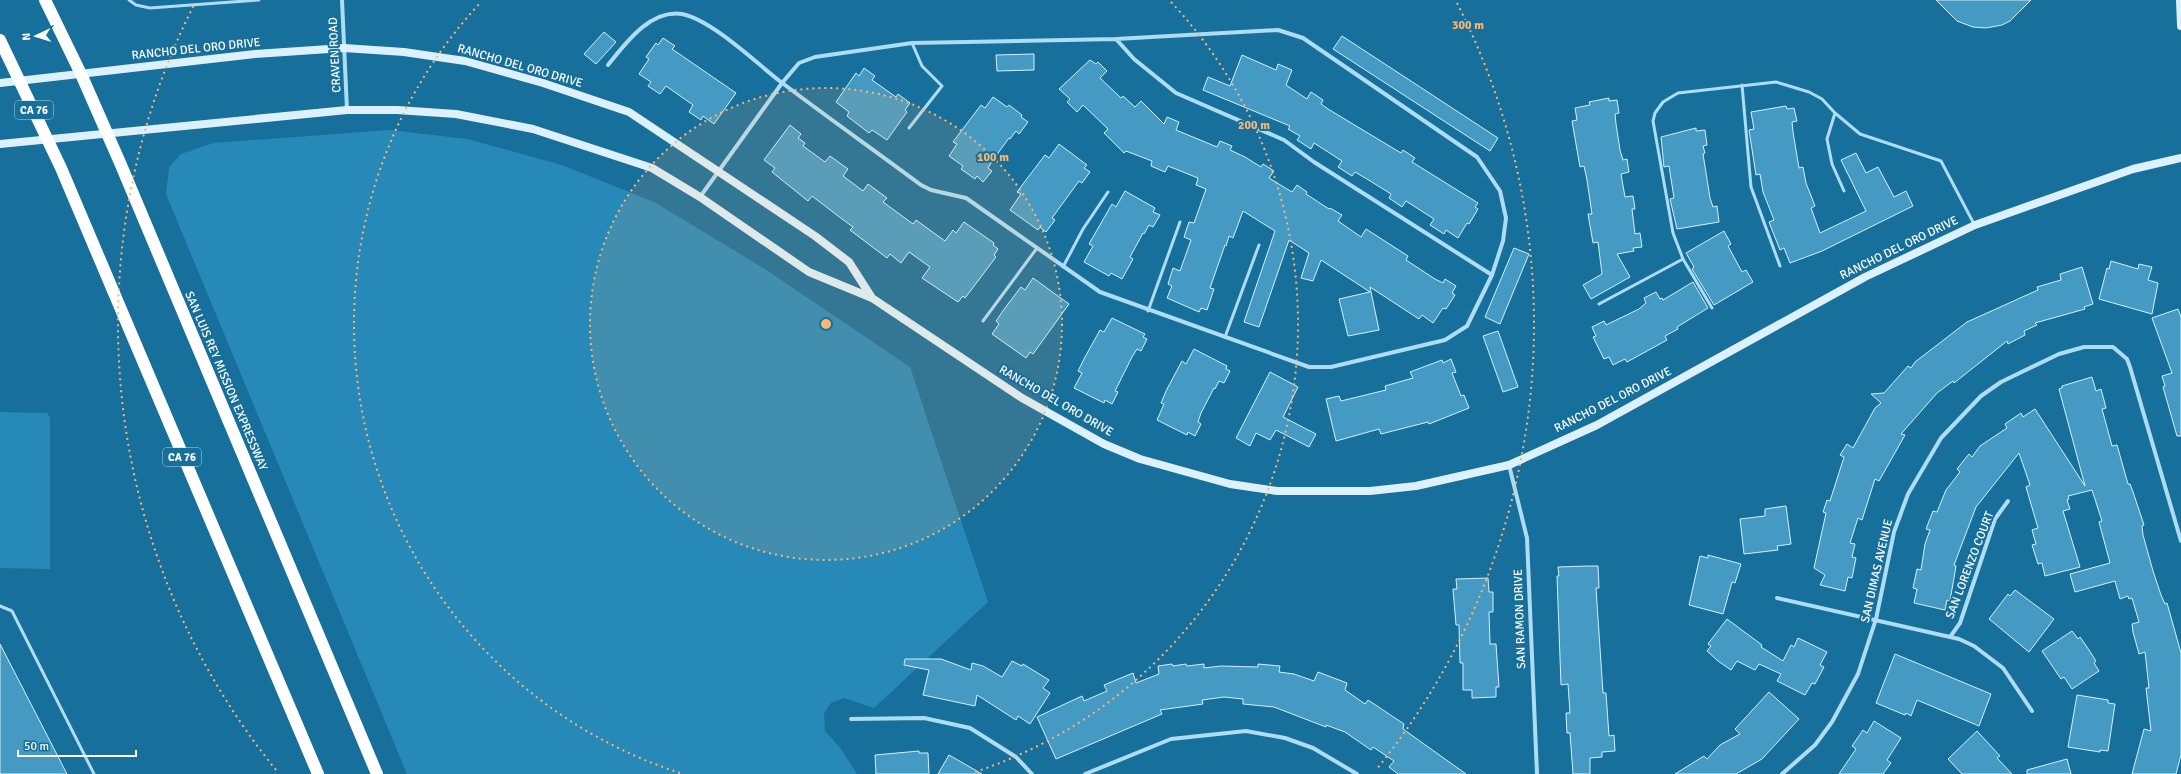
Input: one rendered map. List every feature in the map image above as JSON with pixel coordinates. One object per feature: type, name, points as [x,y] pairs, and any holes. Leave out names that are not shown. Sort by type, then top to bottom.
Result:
[{"type":"highway","name":"SAN LUIS REY MISSION EXPRESSWAY","points":[[45,0],[107,132],[377,774]]},
{"type":"highway","name":"CA 76","points":[[0,40],[48,139],[318,774]]},
{"type":"main road","points":[[2180,0],[2181,26]]},
{"type":"main road","name":"RANCHO DEL ORO DRIVE","points":[[0,83],[20,82],[255,54],[344,48],[404,52],[465,61],[543,83],[629,112],[815,236],[849,262],[872,298]]},
{"type":"main road","name":"RANCHO DEL ORO DRIVE","points":[[0,144],[107,132],[347,110],[397,110],[456,114],[533,129],[652,168],[700,197],[809,272],[872,298],[1022,398],[1104,444],[1140,458],[1230,484],[1276,491],[1370,491],[1416,486],[1509,465],[1598,425],[1865,276],[1975,225],[2133,169],[2181,158]]},
{"type":"street","name":"CRAVEN ROAD","points":[[342,0],[347,110]]},
{"type":"street","points":[[608,65],[634,34],[662,16],[681,14],[705,23],[782,83],[921,185],[931,190],[966,198],[1100,292],[1309,367],[1331,367],[1445,340],[1467,326],[1492,275],[1504,241],[1506,218],[1500,191],[1477,157],[1303,38],[1278,30],[1116,39],[912,43],[814,57],[799,63],[782,83],[700,197]]},
{"type":"street","points":[[1116,39],[1144,68],[1176,93],[1284,140],[1314,162],[1492,275]]},
{"type":"street","name":"SAN DIMAS AVENUE","points":[[1782,774],[1815,745],[1832,722],[1858,674],[1876,619],[1894,532],[1908,494],[1941,438],[1981,396],[2001,382],[2059,354],[2084,347],[2113,347],[2127,359],[2181,541]]},
{"type":"street","name":"SAN RAMON DRIVE","points":[[1509,465],[1527,538],[1537,774]]},
{"type":"street","name":"SAN LORENZO COURT","points":[[1950,637],[1960,623],[1996,519],[2008,501]]},
{"type":"street","name":"SAN LORENZO COURT","points":[[1777,598],[1876,619],[1950,637],[1974,646],[2003,668],[2032,711]]},
{"type":"street","points":[[851,720],[924,718],[970,728],[1016,757],[1032,774]]},
{"type":"street","points":[[1085,774],[1171,739],[1246,731],[1285,738],[1313,748],[1356,774]]},
{"type":"lane","points":[[129,0],[136,5],[150,8],[259,0]]},
{"type":"lane","points":[[909,128],[942,86],[922,66],[912,43]]},
{"type":"lane","points":[[1712,308],[1683,259],[1673,233],[1653,121],[1655,113],[1663,102],[1678,92],[1776,82],[1809,92],[1822,99],[1835,113],[1860,134],[1940,161],[1951,177],[1975,225]]},
{"type":"lane","points":[[1742,85],[1751,187],[1780,266]]},
{"type":"lane","points":[[1835,113],[1827,139],[1832,164],[1844,192]]},
{"type":"lane","points":[[1063,267],[1083,229],[1108,192]]},
{"type":"lane","points":[[1148,310],[1180,222]]},
{"type":"lane","points":[[1225,337],[1259,245]]},
{"type":"lane","points":[[983,321],[1037,248]]},
{"type":"lane","points":[[1599,304],[1683,259]]},
{"type":"lane","points":[[0,606],[12,611],[94,774]]},
{"type":"shaded area","points":[[390,130],[467,139],[562,165],[654,202],[765,269],[910,367],[988,602],[874,708],[844,698],[831,703],[824,713],[825,731],[841,749],[857,774],[407,774],[166,194],[169,167],[181,154],[213,143]]},
{"type":"shaded area","points":[[0,412],[47,413],[50,418],[50,569],[0,568]]},
{"type":"building","points":[[1936,0],[2031,0],[2010,21],[2002,25],[1986,28],[1973,27],[1957,21]]},
{"type":"building","points":[[604,32],[616,42],[596,64],[584,54]]},
{"type":"building","points":[[1342,36],[1498,138],[1490,151],[1333,49]]},
{"type":"building","points":[[663,38],[675,46],[672,49],[736,93],[714,124],[703,116],[701,120],[689,112],[693,105],[666,86],[660,94],[648,86],[651,82],[639,74],[649,59],[646,57],[656,43],[658,45]]},
{"type":"building","points":[[1034,54],[1034,70],[997,71],[996,55]]},
{"type":"building","points":[[1242,55],[1276,70],[1278,64],[1292,70],[1286,85],[1307,99],[1311,92],[1323,100],[1321,104],[1328,109],[1401,153],[1403,150],[1415,158],[1412,162],[1478,203],[1475,207],[1478,209],[1458,238],[1446,230],[1444,234],[1430,225],[1434,219],[1406,201],[1402,207],[1389,198],[1391,194],[1367,179],[1355,172],[1352,176],[1338,167],[1342,161],[1314,143],[1311,149],[1297,140],[1300,136],[1288,129],[1290,126],[1203,90],[1208,77],[1230,86]]},
{"type":"building","points":[[1090,60],[1096,64],[1098,62],[1107,71],[1100,78],[1121,98],[1123,96],[1135,107],[1141,101],[1164,124],[1167,117],[1179,122],[1176,130],[1217,147],[1220,141],[1232,146],[1230,150],[1261,167],[1263,164],[1274,171],[1269,178],[1292,192],[1297,185],[1307,192],[1306,194],[1329,209],[1330,208],[1342,215],[1338,221],[1361,237],[1366,229],[1408,256],[1406,260],[1435,279],[1443,283],[1445,279],[1456,286],[1452,293],[1455,295],[1446,309],[1443,308],[1433,323],[1422,315],[1419,319],[1370,287],[1379,330],[1348,336],[1339,299],[1370,292],[1321,260],[1313,281],[1301,278],[1309,253],[1289,240],[1259,327],[1244,322],[1275,231],[1243,211],[1233,238],[1229,236],[1226,246],[1225,245],[1210,288],[1214,289],[1207,310],[1201,308],[1199,312],[1167,298],[1172,286],[1168,284],[1173,268],[1180,271],[1191,240],[1184,237],[1189,222],[1194,223],[1206,189],[1196,185],[1198,178],[1168,166],[1165,172],[1151,166],[1152,161],[1126,151],[1124,153],[1104,133],[1108,129],[1083,105],[1077,112],[1067,102],[1070,99],[1059,89]]},
{"type":"building","points":[[864,68],[875,76],[872,80],[896,97],[898,94],[910,103],[905,110],[907,112],[887,140],[872,130],[869,133],[847,116],[849,112],[836,102],[856,73],[859,76]]},
{"type":"building","points":[[993,97],[1007,107],[1009,105],[1022,115],[1021,117],[1028,122],[1019,134],[1016,131],[1010,139],[1009,138],[988,168],[992,171],[983,182],[977,176],[975,179],[961,169],[963,166],[949,156],[957,144],[953,142],[981,105],[985,108]]},
{"type":"building","points":[[1609,98],[1609,101],[1617,100],[1619,113],[1615,114],[1620,150],[1623,160],[1627,159],[1629,172],[1621,174],[1625,197],[1633,196],[1635,209],[1632,209],[1635,234],[1640,233],[1642,247],[1633,248],[1634,251],[1617,254],[1630,277],[1591,299],[1583,285],[1602,274],[1598,242],[1593,243],[1588,214],[1592,214],[1587,180],[1584,166],[1580,167],[1572,121],[1577,120],[1575,108],[1590,105],[1589,102]]},
{"type":"building","points":[[1786,106],[1787,109],[1794,108],[1797,121],[1792,122],[1799,168],[1803,167],[1806,183],[1815,206],[1811,208],[1820,233],[1866,211],[1841,160],[1856,153],[1866,173],[1878,167],[1894,197],[1906,191],[1913,206],[1822,251],[1790,263],[1784,248],[1780,250],[1769,222],[1774,220],[1763,192],[1760,174],[1756,175],[1749,130],[1754,129],[1751,112]]},
{"type":"building","points":[[790,125],[801,134],[798,138],[805,143],[803,146],[825,162],[830,156],[848,169],[843,176],[863,191],[868,184],[887,198],[883,202],[913,224],[916,220],[945,241],[953,230],[956,233],[964,222],[994,243],[993,245],[998,249],[994,255],[996,257],[965,298],[963,296],[958,302],[922,278],[930,267],[909,252],[901,263],[890,254],[887,258],[850,230],[853,227],[812,196],[808,201],[772,172],[775,168],[764,160]]},
{"type":"building","points":[[1696,128],[1696,131],[1705,130],[1707,145],[1703,146],[1705,153],[1703,154],[1710,198],[1713,207],[1717,206],[1719,222],[1677,229],[1670,199],[1674,198],[1669,166],[1664,167],[1661,137]]},
{"type":"building","points":[[1059,144],[1087,165],[1084,168],[1090,172],[1082,183],[1079,181],[1052,218],[1055,220],[1046,232],[1040,227],[1038,230],[1010,210],[1021,194],[1017,192],[1045,155],[1049,158]]},
{"type":"building","points":[[1125,191],[1155,208],[1153,212],[1160,215],[1153,227],[1149,225],[1144,234],[1143,233],[1130,257],[1133,259],[1122,279],[1111,273],[1109,276],[1084,262],[1093,246],[1089,244],[1112,204],[1116,207]]},
{"type":"building","points":[[1724,231],[1731,244],[1728,246],[1742,272],[1746,270],[1753,282],[1714,305],[1692,269],[1694,267],[1686,253]]},
{"type":"building","points":[[1514,248],[1529,254],[1500,324],[1485,317]]},
{"type":"building","points":[[2111,261],[2138,269],[2139,264],[2152,267],[2148,280],[2158,283],[2152,314],[2099,299],[2107,268],[2109,269]]},
{"type":"building","points":[[2082,267],[2093,304],[2084,307],[2085,309],[2035,323],[2037,325],[2024,331],[2025,335],[2008,344],[2007,341],[1954,383],[1953,381],[1937,393],[1901,434],[1905,435],[1879,481],[1875,479],[1862,520],[1858,518],[1850,543],[1855,544],[1852,557],[1856,558],[1852,578],[1848,577],[1845,591],[1820,585],[1825,575],[1814,568],[1826,513],[1823,512],[1827,500],[1830,501],[1844,457],[1840,455],[1847,444],[1853,448],[1875,408],[1881,403],[1871,394],[1884,393],[1908,366],[1911,368],[1915,362],[1967,322],[2038,290],[2037,287],[2061,280],[2060,274]]},
{"type":"building","points":[[1033,278],[1069,304],[1033,354],[1030,352],[1026,358],[992,334],[999,324],[996,321],[1005,308],[1021,287],[1025,290]]},
{"type":"building","points":[[1693,282],[1708,308],[1677,327],[1678,329],[1665,336],[1667,340],[1627,362],[1625,359],[1613,365],[1609,357],[1604,359],[1593,337],[1596,336],[1592,327],[1604,321],[1606,325],[1639,309],[1646,303],[1644,298],[1656,292],[1660,299],[1662,298],[1663,300]]},
{"type":"building","points":[[2178,309],[2181,317],[2181,436],[2177,436],[2163,387],[2165,386],[2162,376],[2172,373],[2152,318]]},
{"type":"building","points":[[1112,318],[1145,334],[1143,337],[1147,339],[1141,351],[1137,349],[1132,357],[1115,391],[1118,392],[1112,404],[1105,400],[1104,403],[1074,388],[1082,373],[1078,371],[1085,357],[1100,330],[1104,332]]},
{"type":"building","points":[[1498,331],[1518,387],[1503,392],[1483,336]]},
{"type":"building","points":[[1194,349],[1227,366],[1226,369],[1230,371],[1224,383],[1219,381],[1215,389],[1214,388],[1201,413],[1198,422],[1201,424],[1195,436],[1188,432],[1187,435],[1157,420],[1164,404],[1161,403],[1167,389],[1182,361],[1186,364]]},
{"type":"building","points":[[1451,359],[1456,372],[1452,373],[1461,396],[1464,395],[1469,408],[1429,424],[1428,422],[1381,434],[1379,429],[1336,441],[1326,399],[1339,396],[1341,401],[1386,390],[1385,386],[1413,378],[1410,372],[1442,360],[1443,363]]},
{"type":"building","points":[[1270,372],[1298,387],[1283,417],[1316,434],[1309,447],[1276,430],[1270,440],[1256,433],[1250,446],[1236,438]]},
{"type":"building","points":[[2092,377],[2096,391],[2101,389],[2106,408],[2102,409],[2112,446],[2117,445],[2128,484],[2130,484],[2144,525],[2142,526],[2143,535],[2153,571],[2161,595],[2165,604],[2167,603],[2181,653],[2181,755],[2176,774],[2132,774],[2144,729],[2151,731],[2146,688],[2149,688],[2145,652],[2139,654],[2133,632],[2132,624],[2139,622],[2132,598],[2129,599],[2128,596],[2120,599],[2115,581],[2075,592],[2070,574],[2110,563],[2099,522],[2102,521],[2092,490],[2068,496],[2069,499],[2067,500],[2070,509],[2063,511],[2080,567],[2045,576],[2042,563],[2038,564],[2032,545],[2036,544],[2032,530],[2038,528],[2026,487],[2030,485],[2019,453],[1976,507],[1954,565],[1956,566],[1950,601],[1947,600],[1945,610],[1914,603],[1917,589],[1913,588],[1917,569],[1921,570],[1925,544],[1930,530],[1926,529],[1933,511],[1937,512],[1946,490],[1960,472],[1957,469],[1969,454],[1972,457],[1980,446],[2007,428],[2005,424],[2021,413],[2023,417],[2035,409],[2085,486],[2059,389],[2062,388],[2062,386]]},
{"type":"building","points":[[1786,506],[1791,544],[1777,546],[1778,550],[1744,554],[1740,519],[1765,516],[1765,509]]},
{"type":"building","points":[[1708,555],[1741,564],[1735,583],[1732,582],[1723,614],[1689,605],[1700,556],[1708,558]]},
{"type":"building","points":[[1598,566],[1599,588],[1596,588],[1603,693],[1606,693],[1609,736],[1614,735],[1615,751],[1602,752],[1602,757],[1590,758],[1590,774],[1573,774],[1570,733],[1567,733],[1566,713],[1570,713],[1568,684],[1561,685],[1557,576],[1559,576],[1558,567]]},
{"type":"building","points":[[1488,578],[1489,592],[1493,592],[1493,612],[1489,612],[1490,644],[1496,644],[1499,687],[1496,687],[1496,697],[1472,698],[1472,690],[1463,690],[1463,663],[1460,663],[1459,625],[1456,625],[1453,589],[1457,589],[1456,579]]},
{"type":"building","points":[[2015,590],[2054,619],[2029,652],[1989,619],[2008,594],[2010,596]]},
{"type":"building","points":[[1727,619],[1762,645],[1761,647],[1783,661],[1791,645],[1794,647],[1798,638],[1827,652],[1820,665],[1824,667],[1815,684],[1812,683],[1805,695],[1777,681],[1781,674],[1759,664],[1755,670],[1737,661],[1731,670],[1718,661],[1707,651],[1711,646],[1708,644]]},
{"type":"building","points":[[2072,631],[2078,639],[2080,637],[2089,650],[2096,661],[2094,663],[2099,671],[2072,689],[2064,677],[2061,679],[2042,651]]},
{"type":"building","points":[[0,644],[67,774],[0,774]]},
{"type":"building","points":[[1895,654],[1991,694],[1979,726],[1917,700],[1911,716],[1876,703]]},
{"type":"building","points":[[905,659],[941,659],[971,670],[972,663],[983,666],[1002,677],[1012,661],[1022,666],[1023,664],[1049,680],[1043,688],[1050,693],[1030,724],[1018,716],[1016,720],[977,695],[975,706],[923,695],[929,670],[904,665]]},
{"type":"building","points":[[1172,664],[1173,666],[1186,664],[1187,666],[1204,664],[1204,668],[1221,666],[1258,667],[1258,664],[1280,666],[1279,672],[1294,674],[1314,681],[1318,672],[1347,683],[1345,690],[1365,704],[1368,700],[1404,724],[1403,729],[1466,774],[1398,774],[1389,767],[1394,761],[1373,747],[1371,750],[1345,732],[1326,725],[1326,727],[1274,707],[1243,704],[1243,699],[1224,697],[1202,700],[1203,704],[1160,710],[1162,714],[1056,759],[1037,717],[1082,696],[1084,701],[1107,691],[1104,685],[1133,673],[1136,683],[1159,674],[1158,666]]},
{"type":"building","points":[[1769,692],[1799,719],[1762,759],[1736,774],[1675,774],[1704,756],[1707,759],[1720,745],[1740,734],[1735,729]]},
{"type":"building","points":[[2077,695],[2108,700],[2108,703],[2115,704],[2108,751],[2100,750],[2100,752],[2068,747]]},
{"type":"building","points":[[1874,721],[1901,738],[1887,760],[1891,763],[1883,774],[1839,774],[1856,749],[1852,746],[1863,730],[1867,733]]},
{"type":"building","points":[[1977,731],[2000,756],[1997,758],[2012,774],[1962,774],[1948,759]]},
{"type":"building","points":[[919,751],[919,753],[928,753],[929,774],[876,774],[875,755]]},
{"type":"building","points":[[949,755],[982,774],[938,774]]},
{"type":"building","points":[[2067,759],[2071,774],[2027,774],[2027,770]]}]
